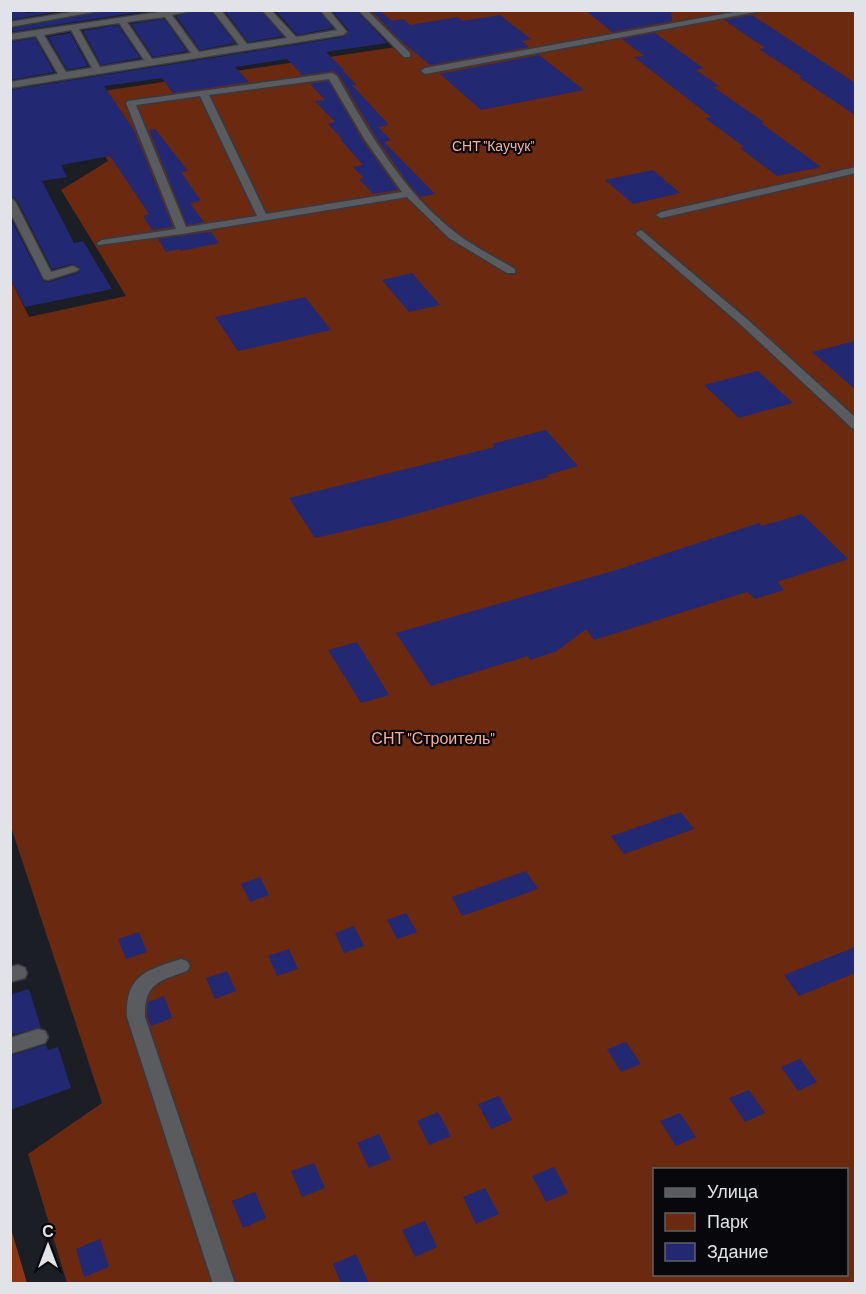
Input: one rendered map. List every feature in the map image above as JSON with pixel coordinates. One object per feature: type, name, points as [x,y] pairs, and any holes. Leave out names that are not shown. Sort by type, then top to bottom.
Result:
[{"type":"street","points":[[10,25],[101,10]]},
{"type":"street","points":[[10,37],[192,10]]},
{"type":"street","points":[[216,10],[245,47]]},
{"type":"street","points":[[266,10],[292,39]]},
{"type":"street","points":[[14,82],[54,79],[63,75],[97,69],[343,32],[324,10]]},
{"type":"street","points":[[362,10],[407,55]]},
{"type":"street","points":[[425,71],[762,10]]},
{"type":"street","points":[[167,14],[196,54]]},
{"type":"street","points":[[122,21],[149,61]]},
{"type":"street","points":[[74,28],[97,69]]},
{"type":"street","points":[[39,33],[63,75]]},
{"type":"street","points":[[182,231],[131,103],[332,76],[352,112],[408,194],[452,235],[512,271]]},
{"type":"street","points":[[203,93],[262,218]]},
{"type":"street","points":[[661,215],[855,170]]},
{"type":"street","points":[[102,243],[408,194]]},
{"type":"street","points":[[10,201],[48,277],[74,269]]},
{"type":"street","points":[[641,233],[744,322],[855,425]]},
{"type":"street","points":[[181,966],[152,977],[139,987],[134,1001],[136,1017],[224,1284]]},
{"type":"street","points":[[10,1046],[38,1037]]},
{"type":"green space","name":"СНТ \"Строитель\"","points":[[363,11],[855,11],[855,1283],[67,1283],[28,1154],[102,1103],[11,827],[10,278],[29,317],[126,296],[61,190],[108,161],[79,111],[83,94],[396,47]]},
{"type":"shaded area","points":[[11,1229],[27,1283],[11,1283]]},
{"type":"building","points":[[10,10],[24,10],[26,13],[66,10],[10,20]]},
{"type":"building","points":[[107,10],[153,10],[10,32],[10,29]]},
{"type":"building","points":[[198,10],[210,10],[235,43],[200,50],[176,16]]},
{"type":"building","points":[[224,10],[260,10],[283,36],[248,42]]},
{"type":"building","points":[[275,10],[318,10],[333,28],[297,35]]},
{"type":"building","points":[[332,10],[356,10],[387,43],[326,52],[345,71],[343,71],[357,85],[352,85],[389,125],[378,127],[391,140],[384,142],[435,194],[420,197],[405,179],[377,139],[339,75],[333,71],[302,75],[287,59],[235,67],[249,82],[173,93],[162,78],[104,86],[134,130],[173,227],[152,230],[143,216],[149,214],[110,156],[61,165],[67,177],[42,181],[74,243],[83,241],[112,289],[25,307],[10,278],[10,218],[43,281],[49,282],[78,273],[81,269],[72,264],[52,269],[17,200],[10,196],[10,90],[344,37],[349,31]]},
{"type":"building","points":[[371,10],[379,10],[392,21],[403,19],[410,25],[458,17],[462,21],[500,15],[531,39],[522,41],[529,47],[430,65],[401,41]]},
{"type":"building","points":[[585,10],[671,10],[672,21],[612,32]]},
{"type":"building","points":[[752,15],[855,83],[855,115],[759,49],[765,48],[724,20]]},
{"type":"building","points":[[164,19],[187,51],[153,57],[131,24]]},
{"type":"building","points":[[118,25],[140,58],[101,65],[83,31]]},
{"type":"building","points":[[70,33],[88,66],[67,70],[48,37]]},
{"type":"building","points":[[655,33],[703,68],[696,70],[719,86],[713,87],[764,122],[761,123],[821,167],[777,176],[740,148],[744,147],[705,118],[711,117],[634,57],[644,56],[622,39]]},
{"type":"building","points":[[35,38],[54,72],[10,80],[10,42]]},
{"type":"building","points":[[539,55],[584,90],[481,110],[440,74]]},
{"type":"building","points":[[328,81],[363,141],[398,190],[373,194],[359,179],[364,178],[353,167],[363,165],[328,124],[335,122],[315,101],[325,100],[310,84]]},
{"type":"building","points":[[155,129],[188,171],[181,172],[201,201],[190,203],[204,222],[187,225],[149,130]]},
{"type":"building","points":[[653,170],[680,193],[633,204],[605,180]]},
{"type":"building","points":[[211,232],[219,243],[181,251],[180,249],[166,252],[158,239]]},
{"type":"building","points":[[412,273],[440,305],[409,312],[382,280]]},
{"type":"building","points":[[305,297],[331,330],[238,351],[215,317]]},
{"type":"building","points":[[855,341],[855,389],[812,352]]},
{"type":"building","points":[[758,371],[793,403],[739,418],[704,385]]},
{"type":"building","points":[[546,430],[578,466],[547,475],[549,477],[390,521],[315,538],[289,498],[495,447],[492,444]]},
{"type":"building","points":[[802,514],[848,559],[777,582],[784,590],[755,599],[747,592],[594,640],[586,629],[557,651],[530,660],[528,656],[431,686],[396,633],[613,571],[759,523],[762,526]]},
{"type":"building","points":[[357,642],[389,695],[361,703],[328,650]]},
{"type":"building","points":[[681,812],[694,829],[624,854],[611,836]]},
{"type":"building","points":[[526,871],[538,889],[462,916],[452,897]]},
{"type":"building","points":[[260,877],[269,895],[250,902],[241,884]]},
{"type":"building","points":[[406,913],[417,932],[397,939],[387,920]]},
{"type":"building","points":[[354,926],[364,946],[344,953],[335,933]]},
{"type":"building","points":[[139,932],[147,952],[126,959],[118,939]]},
{"type":"building","points":[[855,947],[855,973],[799,996],[784,975]]},
{"type":"building","points":[[289,949],[298,969],[277,976],[268,956]]},
{"type":"building","points":[[227,971],[236,991],[215,999],[206,978]]},
{"type":"building","points":[[29,989],[41,1028],[10,1035],[10,995]]},
{"type":"building","points":[[164,996],[172,1018],[151,1026],[147,1016],[148,1002]]},
{"type":"building","points":[[626,1042],[641,1064],[621,1072],[607,1049]]},
{"type":"building","points":[[46,1045],[48,1050],[58,1047],[71,1088],[10,1110],[10,1056]]},
{"type":"building","points":[[800,1059],[817,1082],[798,1091],[781,1067]]},
{"type":"building","points":[[749,1090],[765,1113],[745,1122],[729,1098]]},
{"type":"building","points":[[499,1096],[512,1120],[491,1129],[478,1104]]},
{"type":"building","points":[[438,1112],[451,1136],[429,1145],[417,1121]]},
{"type":"building","points":[[680,1113],[696,1137],[676,1146],[660,1121]]},
{"type":"building","points":[[379,1134],[391,1159],[369,1168],[357,1143]]},
{"type":"building","points":[[314,1163],[325,1188],[302,1197],[291,1171]]},
{"type":"building","points":[[554,1167],[568,1193],[546,1202],[532,1176]]},
{"type":"building","points":[[485,1188],[499,1214],[476,1224],[463,1197]]},
{"type":"building","points":[[255,1192],[266,1218],[243,1228],[232,1201]]},
{"type":"building","points":[[425,1221],[437,1247],[415,1257],[402,1230]]},
{"type":"building","points":[[100,1239],[109,1267],[84,1277],[76,1249]]},
{"type":"building","points":[[356,1254],[369,1284],[341,1284],[333,1264]]},
{"type":"park label","name":"СНТ \"Каучук\"","points":[[493,145]]}]
